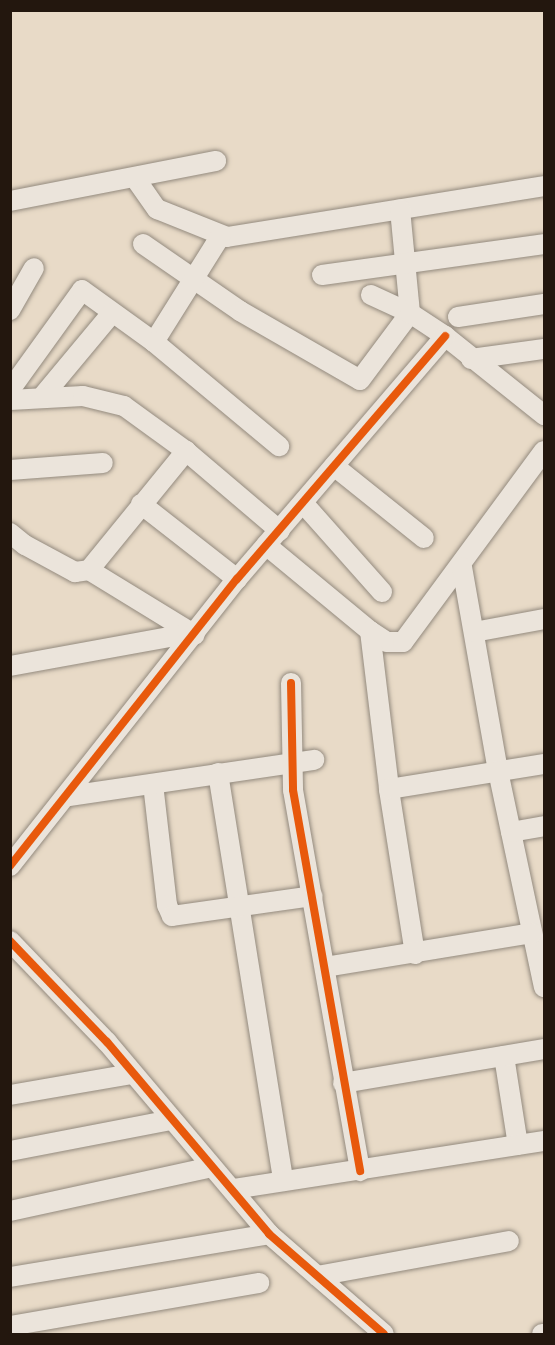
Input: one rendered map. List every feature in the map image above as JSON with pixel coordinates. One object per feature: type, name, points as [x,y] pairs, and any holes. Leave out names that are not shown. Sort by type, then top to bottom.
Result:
[{"type":"street","points":[[10,201],[216,161]]},
{"type":"street","points":[[135,178],[157,209],[221,235],[234,237],[544,186]]},
{"type":"street","points":[[143,244],[192,280],[360,380],[410,313],[400,209]]},
{"type":"street","points":[[154,342],[221,235]]},
{"type":"street","points":[[322,276],[544,244]]},
{"type":"street","points":[[10,310],[34,268]]},
{"type":"street","points":[[10,390],[78,291],[84,291],[154,342],[279,446]]},
{"type":"street","points":[[371,295],[410,313],[445,336],[544,415]]},
{"type":"street","points":[[458,317],[544,304]]},
{"type":"street","points":[[42,397],[112,313]]},
{"type":"street","points":[[10,866],[69,796],[237,579],[445,336]]},
{"type":"street","points":[[471,359],[544,349]]},
{"type":"street","points":[[10,400],[83,396],[112,401],[135,413],[186,451],[273,538],[370,630],[387,642],[403,642],[411,637],[544,451]]},
{"type":"street","points":[[89,570],[186,451]]},
{"type":"street","points":[[10,470],[104,463]]},
{"type":"street","points":[[334,466],[423,538]]},
{"type":"street","points":[[303,503],[382,592]]},
{"type":"street","points":[[141,504],[237,579]]},
{"type":"street","points":[[15,543],[75,572],[89,570],[194,634]]},
{"type":"street","points":[[462,567],[498,771],[544,987]]},
{"type":"street","points":[[474,632],[544,619]]},
{"type":"street","points":[[370,630],[389,789],[416,954]]},
{"type":"street","points":[[10,666],[194,634]]},
{"type":"street","points":[[291,683],[290,763],[343,1083],[360,1171]]},
{"type":"street","points":[[69,796],[314,760]]},
{"type":"street","points":[[389,789],[544,764]]},
{"type":"street","points":[[218,773],[283,1181]]},
{"type":"street","points":[[153,784],[169,911],[177,916],[313,896]]},
{"type":"street","points":[[512,832],[544,826]]},
{"type":"street","points":[[325,967],[416,954],[532,933]]},
{"type":"street","points":[[10,941],[132,1074],[211,1167],[233,1189],[269,1234],[384,1335]]},
{"type":"street","points":[[343,1083],[544,1049]]},
{"type":"street","points":[[504,1056],[518,1145]]},
{"type":"street","points":[[10,1095],[132,1074]]},
{"type":"street","points":[[10,1151],[171,1120]]},
{"type":"street","points":[[233,1189],[544,1141]]},
{"type":"street","points":[[10,1211],[211,1167]]},
{"type":"street","points":[[10,1277],[269,1234]]},
{"type":"street","points":[[317,1276],[509,1241]]},
{"type":"street","points":[[10,1326],[62,1326],[259,1283]]},
{"type":"cycle path","points":[[10,866],[237,579],[445,336]]},
{"type":"cycle path","points":[[291,683],[293,790],[360,1171]]},
{"type":"cycle path","points":[[10,941],[107,1042],[269,1234],[384,1334]]}]
